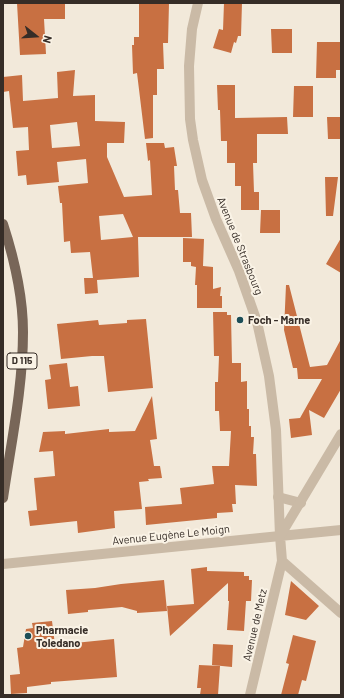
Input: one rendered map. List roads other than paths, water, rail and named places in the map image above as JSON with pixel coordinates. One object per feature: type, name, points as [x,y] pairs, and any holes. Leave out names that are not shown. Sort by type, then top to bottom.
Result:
[{"type":"main road","name":"D 115","points":[[3,224],[5,237],[17,278],[23,331],[21,365],[11,448],[5,474],[3,498]]},
{"type":"street","name":"Avenue de Strasbourg","points":[[198,3],[192,30],[189,66],[190,118],[193,140],[204,186],[216,219],[239,271],[257,322],[269,376],[276,430],[280,536]]},
{"type":"street","points":[[280,536],[341,434]]},
{"type":"street","points":[[278,497],[301,503]]},
{"type":"street","name":"Avenue Eugène Le Moign","points":[[3,564],[341,530]]},
{"type":"street","name":"Avenue de Metz","points":[[250,695],[282,561],[280,536]]},
{"type":"street","points":[[282,561],[341,613]]},
{"type":"place","name":"Foch - Marne","points":[[240,320]]},
{"type":"place","name":"Pharmacie Toledano","points":[[28,636]]}]
